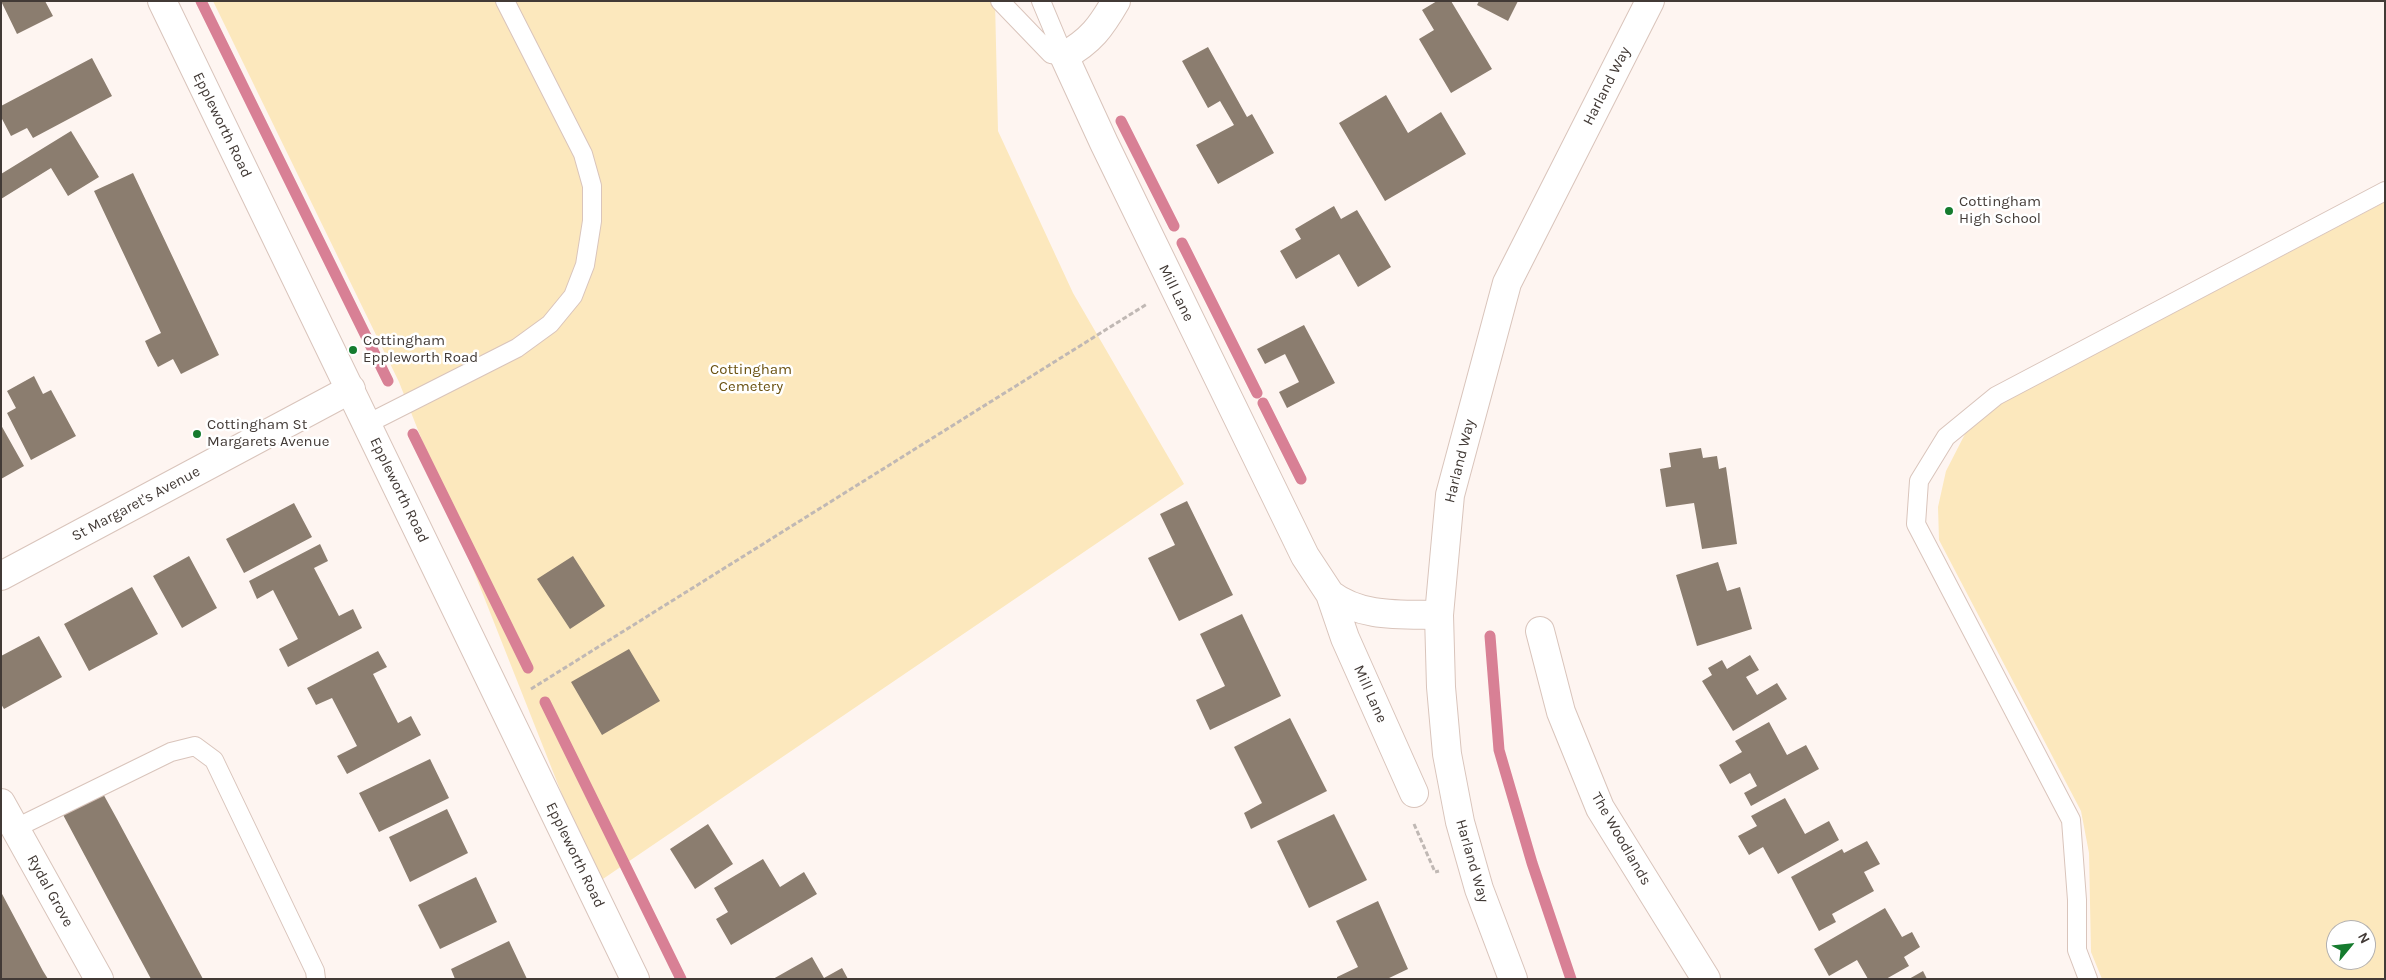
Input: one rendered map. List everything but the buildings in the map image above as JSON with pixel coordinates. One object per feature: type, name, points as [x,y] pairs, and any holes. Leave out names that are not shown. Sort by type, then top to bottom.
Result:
[{"type":"street","name":"Eppleworth Road","points":[[162,1],[635,979]]},
{"type":"street","points":[[1064,56],[1084,45],[1102,26],[1116,1]]},
{"type":"street","name":"Harland Way","points":[[1513,979],[1479,889],[1460,822],[1447,754],[1441,687],[1439,615],[1450,495],[1507,283],[1650,1]]},
{"type":"street","name":"Mill Lane","points":[[1064,56],[1104,143],[1305,556],[1330,594],[1345,638],[1414,793]]},
{"type":"street","name":"St Margaret's Avenue","points":[[1,576],[351,389]]},
{"type":"street","name":"Mill Lane","points":[[1330,594],[1353,608],[1382,613],[1439,615]]},
{"type":"street","name":"The Woodlands","points":[[1540,631],[1561,712],[1600,808],[1706,979]]},
{"type":"street","name":"Rydal Grove","points":[[1,803],[99,979]]},
{"type":"lane","points":[[367,424],[517,348],[550,324],[572,296],[585,265],[592,221],[592,186],[583,154],[505,1]]},
{"type":"lane","points":[[1000,1],[1051,54],[1064,56]]},
{"type":"lane","points":[[1041,1],[1064,56]]},
{"type":"lane","points":[[2088,979],[2077,950],[2071,820],[1916,524],[1919,481],[1946,437],[1996,396],[2385,191]]},
{"type":"lane","points":[[16,828],[171,752],[195,746],[214,760],[315,971],[316,979]]},
{"type":"path","points":[[503,706],[1174,287]]},
{"type":"green space","name":"Cottingham Cemetery","points":[[213,1],[995,1],[998,131],[1073,293],[1184,484],[597,883],[399,382]]},
{"type":"green space","points":[[2385,202],[2385,979],[2102,979],[2091,952],[2089,853],[2081,811],[1939,540],[1938,507],[1946,471],[1965,434],[2000,404]]},
{"type":"waterway","points":[[201,1],[388,381]]},
{"type":"waterway","points":[[1121,121],[1174,226]]},
{"type":"waterway","points":[[1182,243],[1257,393]]},
{"type":"waterway","points":[[1263,403],[1301,479]]},
{"type":"waterway","points":[[413,434],[528,668]]},
{"type":"waterway","points":[[1490,636],[1499,750],[1532,863],[1571,979]]},
{"type":"waterway","points":[[545,702],[681,979]]},
{"type":"place","name":"Cottingham High School","points":[[1949,211]]},
{"type":"place","name":"Cottingham Eppleworth Road","points":[[353,350]]},
{"type":"place","name":"Cottingham St Margarets Avenue","points":[[197,434]]}]
